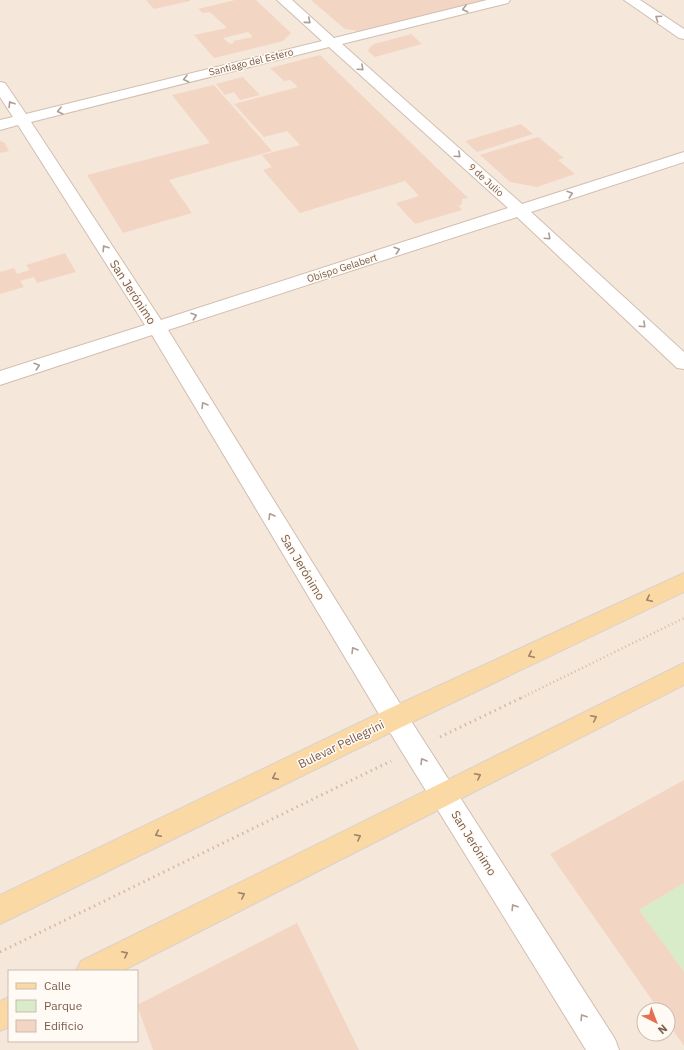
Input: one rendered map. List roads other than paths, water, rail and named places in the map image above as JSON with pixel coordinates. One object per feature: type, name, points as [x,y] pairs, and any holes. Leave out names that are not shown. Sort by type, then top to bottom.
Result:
[{"type":"main road","name":"Bulevar Pellegrini","points":[[0,910],[395,718],[684,582]]},
{"type":"main road","points":[[93,970],[684,673]]},
{"type":"street","name":"9 de Julio","points":[[284,0],[519,210],[684,363]]},
{"type":"street","name":"Santiago del Estero","points":[[0,126],[502,0]]},
{"type":"street","points":[[631,0],[684,35]]},
{"type":"street","name":"San Jerónimo","points":[[0,86],[157,328],[395,718],[416,749],[604,1050]]},
{"type":"street","name":"Obispo Gelabert","points":[[0,378],[684,157]]}]
